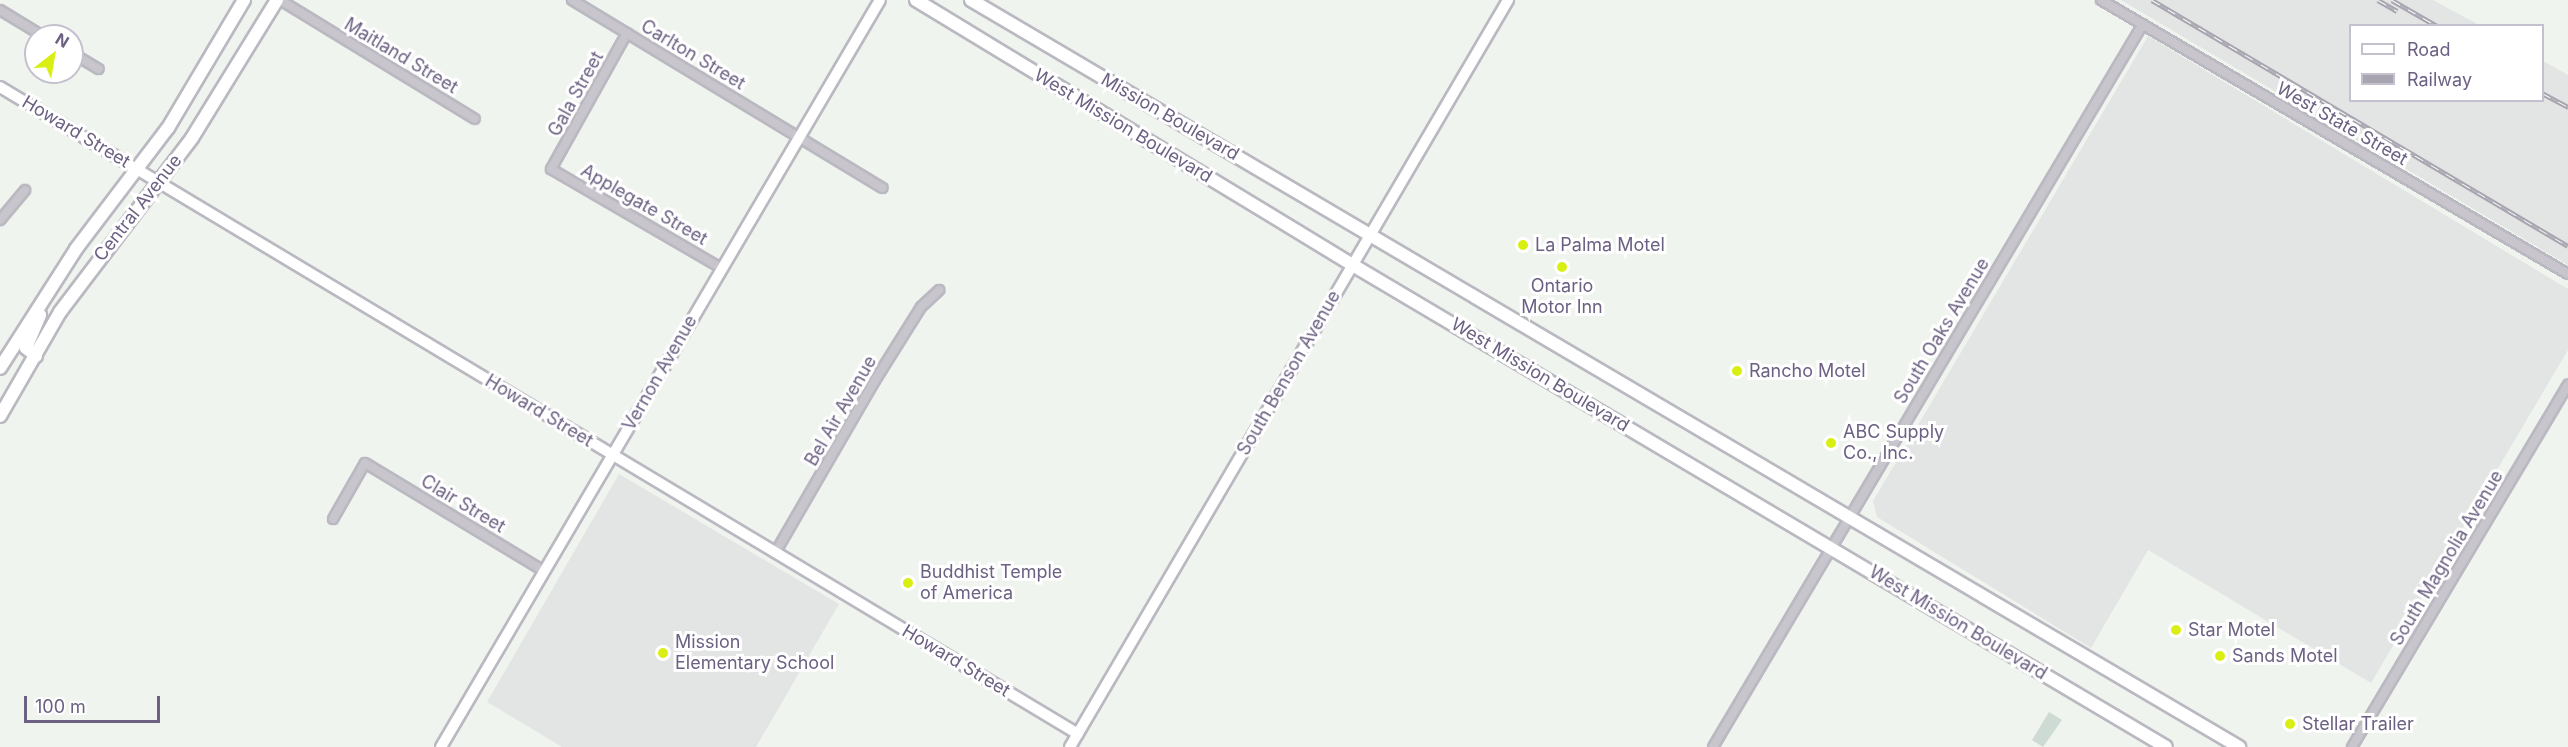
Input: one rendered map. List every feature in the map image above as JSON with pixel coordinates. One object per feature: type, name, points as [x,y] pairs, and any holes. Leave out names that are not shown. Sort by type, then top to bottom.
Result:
[{"type":"main road","name":"Central Avenue","points":[[0,368],[42,299],[136,168],[168,128],[244,0]]},
{"type":"main road","name":"Central Avenue","points":[[0,416],[94,263],[192,138],[278,0]]},
{"type":"main road","name":"West Mission Boulevard","points":[[916,0],[1351,264],[2166,747]]},
{"type":"main road","name":"Mission Boulevard","points":[[971,0],[1368,234]]},
{"type":"main road","name":"West Mission Boulevard","points":[[1368,234],[1849,515],[2239,747]]},
{"type":"main road","points":[[36,356],[26,348],[37,322],[42,299]]},
{"type":"street","name":"Maitland Street","points":[[278,0],[475,119]]},
{"type":"street","name":"Carlton Street","points":[[572,0],[884,188]]},
{"type":"street","name":"Vernon Avenue","points":[[441,747],[880,0]]},
{"type":"street","name":"South Benson Avenue","points":[[1070,747],[1368,234],[1508,0]]},
{"type":"street","name":"West State Street","points":[[2101,0],[2568,274]]},
{"type":"street","points":[[0,10],[24,25]]},
{"type":"street","name":"South Oaks Avenue","points":[[1713,747],[1830,546],[2143,24]]},
{"type":"street","name":"Gala Street","points":[[551,169],[627,33]]},
{"type":"street","points":[[84,60],[99,69]]},
{"type":"street","name":"Howard Street","points":[[0,87],[1078,734]]},
{"type":"street","name":"Applegate Street","points":[[551,169],[721,268]]},
{"type":"street","points":[[0,219],[25,190]]},
{"type":"street","name":"Bel Air Avenue","points":[[775,553],[874,382],[921,307],[939,290]]},
{"type":"street","name":"South Magnolia Avenue","points":[[2352,747],[2568,385]]},
{"type":"street","name":"Clair Street","points":[[333,519],[365,463],[544,571]]},
{"type":"shaded area","points":[[2121,0],[2433,0],[2477,24],[2349,24],[2349,102],[2544,102],[2544,62],[2568,75],[2568,265]]},
{"type":"shaded area","points":[[2148,36],[2568,289],[2568,350],[2371,683],[2148,550],[2091,648],[1877,517],[1873,501]]},
{"type":"shaded area","name":"Mission Elementary School","points":[[619,474],[839,604],[756,747],[562,747],[487,702]]},
{"type":"shaded area","points":[[2049,712],[2062,720],[2043,747],[2032,740]]},
{"type":"railway","points":[[2152,0],[2568,246]]},
{"type":"railway","points":[[2378,0],[2397,11]]},
{"type":"railway","points":[[2392,0],[2434,24]]},
{"type":"railway","points":[[2544,94],[2568,107]]},
{"type":"place","name":"La Palma Motel","points":[[1523,245]]},
{"type":"place","name":"Ontario Motor Inn","points":[[1562,267]]},
{"type":"place","name":"Rancho Motel","points":[[1737,371]]},
{"type":"place","name":"ABC Supply Co., Inc.","points":[[1831,443]]},
{"type":"place","name":"Buddhist Temple of America","points":[[908,583]]},
{"type":"place","name":"Star Motel","points":[[2176,630]]},
{"type":"place","name":"Mission Elementary School","points":[[663,653]]},
{"type":"place","name":"Sands Motel","points":[[2220,656]]},
{"type":"place","name":"Stellar Trailer","points":[[2290,724]]}]
